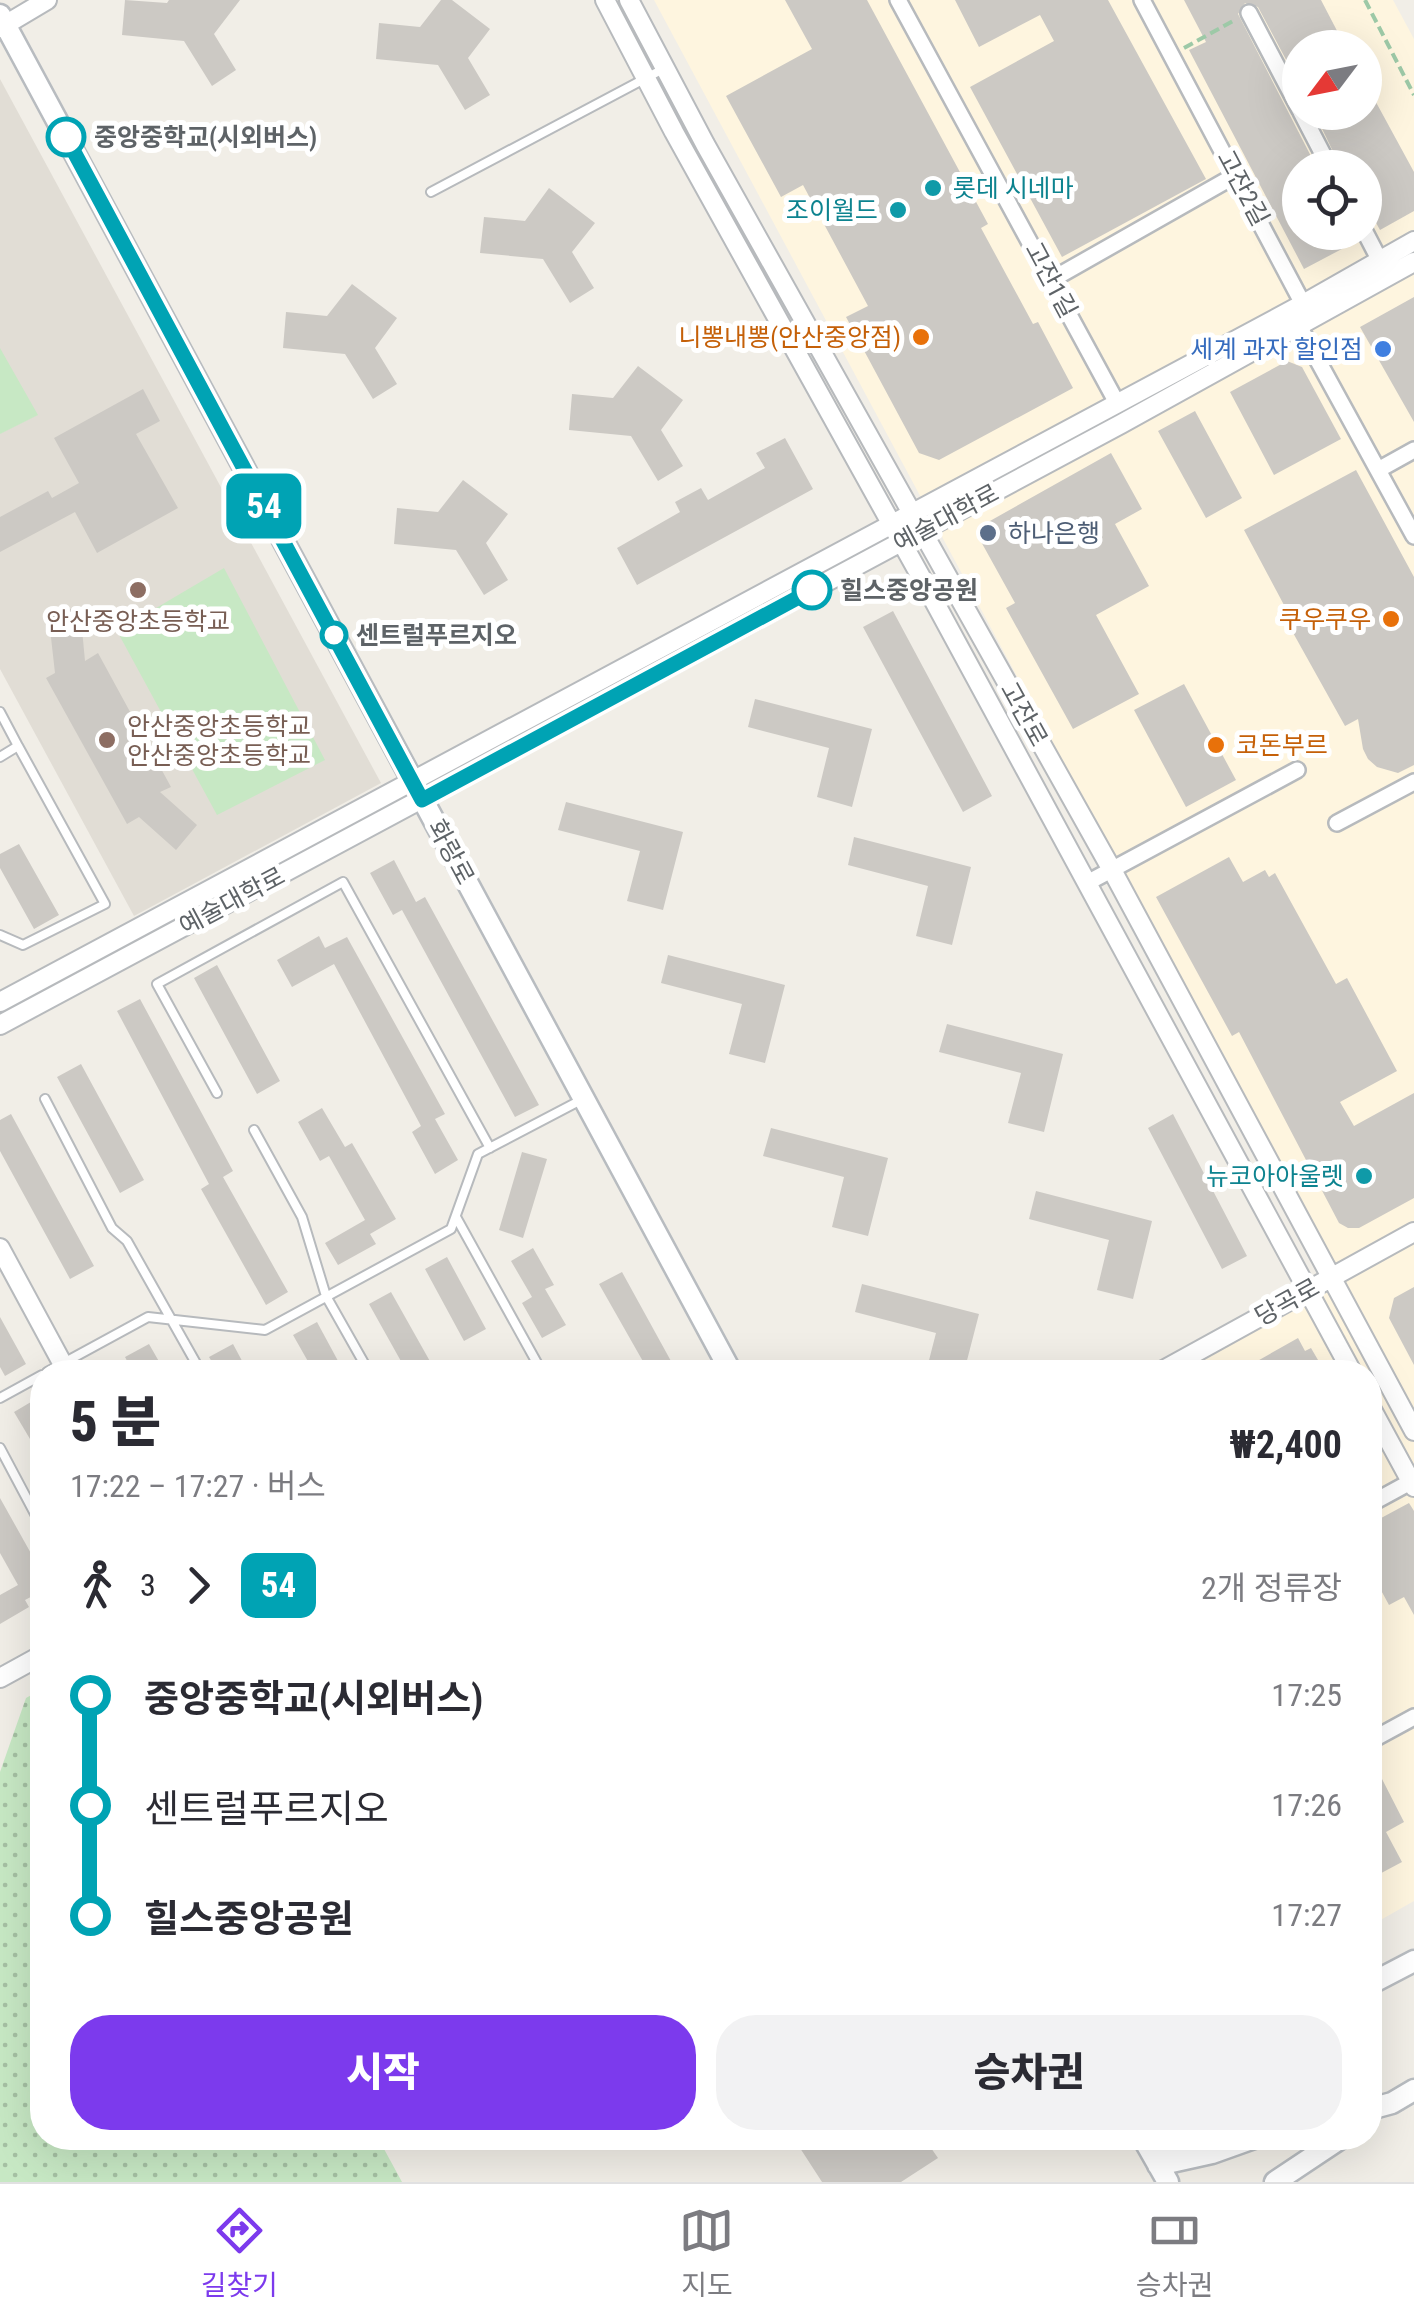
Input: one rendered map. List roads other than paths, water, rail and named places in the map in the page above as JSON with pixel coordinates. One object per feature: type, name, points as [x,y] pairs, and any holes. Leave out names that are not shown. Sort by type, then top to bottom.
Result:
[{"type":"main road","name":"화랑로","points":[[2,22],[724,1360]]},
{"type":"main road","points":[[1382,1978],[1414,1961]]},
{"type":"main road","points":[[1382,2109],[1414,2090]]},
{"type":"main road","points":[[1382,2105],[1392,2102]]},
{"type":"main road","points":[[1150,2150],[1163,2174]]},
{"type":"main road","points":[[1163,2174],[1174,2150]]},
{"type":"main road","points":[[1163,2174],[1220,2150]]},
{"type":"main road","points":[[1275,2182],[1322,2150]]},
{"type":"street","points":[[2,22],[47,0]]},
{"type":"street","name":"고잔로","points":[[605,0],[1345,1360]]},
{"type":"street","name":"고잔로","points":[[629,0],[1112,870],[1376,1360]]},
{"type":"street","name":"고잔1길","points":[[898,0],[1117,403]]},
{"type":"street","name":"고잔2길","points":[[1142,0],[1304,304]]},
{"type":"street","points":[[1248,13],[1282,76]]},
{"type":"street","points":[[1051,280],[1236,175]]},
{"type":"street","name":"예술대학로","points":[[0,1002],[890,522],[1304,304],[1414,241]]},
{"type":"street","points":[[1374,250],[1379,259]]},
{"type":"street","name":"예술대학로","points":[[0,1026],[1414,262]]},
{"type":"street","points":[[1304,304],[1299,326],[1414,536]]},
{"type":"street","points":[[1378,470],[1414,450]]},
{"type":"street","points":[[1087,883],[1297,770]]},
{"type":"street","points":[[1336,823],[1414,782]]},
{"type":"street","name":"당곡로","points":[[1182,1360],[1414,1232]]},
{"type":"street","points":[[0,1248],[49,1360]]},
{"type":"street","name":"고잔로","points":[[1382,1371],[1414,1431]]},
{"type":"street","points":[[1382,1427],[1413,1482],[1382,1498]]},
{"type":"street","points":[[0,1678],[30,1662]]},
{"type":"street","points":[[1382,1733],[1414,1716]]},
{"type":"lane","points":[[431,192],[665,68]]},
{"type":"lane","points":[[0,712],[105,904],[23,944],[0,935]]},
{"type":"lane","points":[[0,756],[18,746]]},
{"type":"lane","points":[[217,1093],[157,984],[343,882],[490,1148]]},
{"type":"lane","points":[[45,1099],[112,1228],[127,1241],[192,1360]]},
{"type":"lane","points":[[73,1360],[148,1317],[265,1330],[451,1229],[478,1154],[583,1099]]},
{"type":"lane","points":[[254,1130],[302,1217],[326,1296],[362,1360]]},
{"type":"lane","points":[[456,1216],[535,1360]]},
{"type":"lane","points":[[0,1398],[30,1383]]},
{"type":"lane","points":[[0,1448],[30,1504]]},
{"type":"place","name":"중앙중학교(시외버스)","points":[[66,137]]},
{"type":"place","name":"롯데 시네마","points":[[933,188]]},
{"type":"place","name":"조이월드","points":[[898,210]]},
{"type":"place","name":"니뽕내뽕(안산중앙점)","points":[[921,337]]},
{"type":"place","name":"세계 과자 할인점","points":[[1383,349]]},
{"type":"place","name":"하나은행","points":[[988,533]]},
{"type":"place","name":"안산중앙초등학교","points":[[138,590]]},
{"type":"place","name":"힐스중앙공원","points":[[812,590]]},
{"type":"place","name":"쿠우쿠우","points":[[1391,619]]},
{"type":"place","name":"센트럴푸르지오","points":[[334,635]]},
{"type":"place","name":"안산중앙초등학교 안산중앙초등학교","points":[[107,740]]},
{"type":"place","name":"코돈부르","points":[[1216,745]]},
{"type":"place","name":"뉴코아아울렛","points":[[1364,1176]]}]
